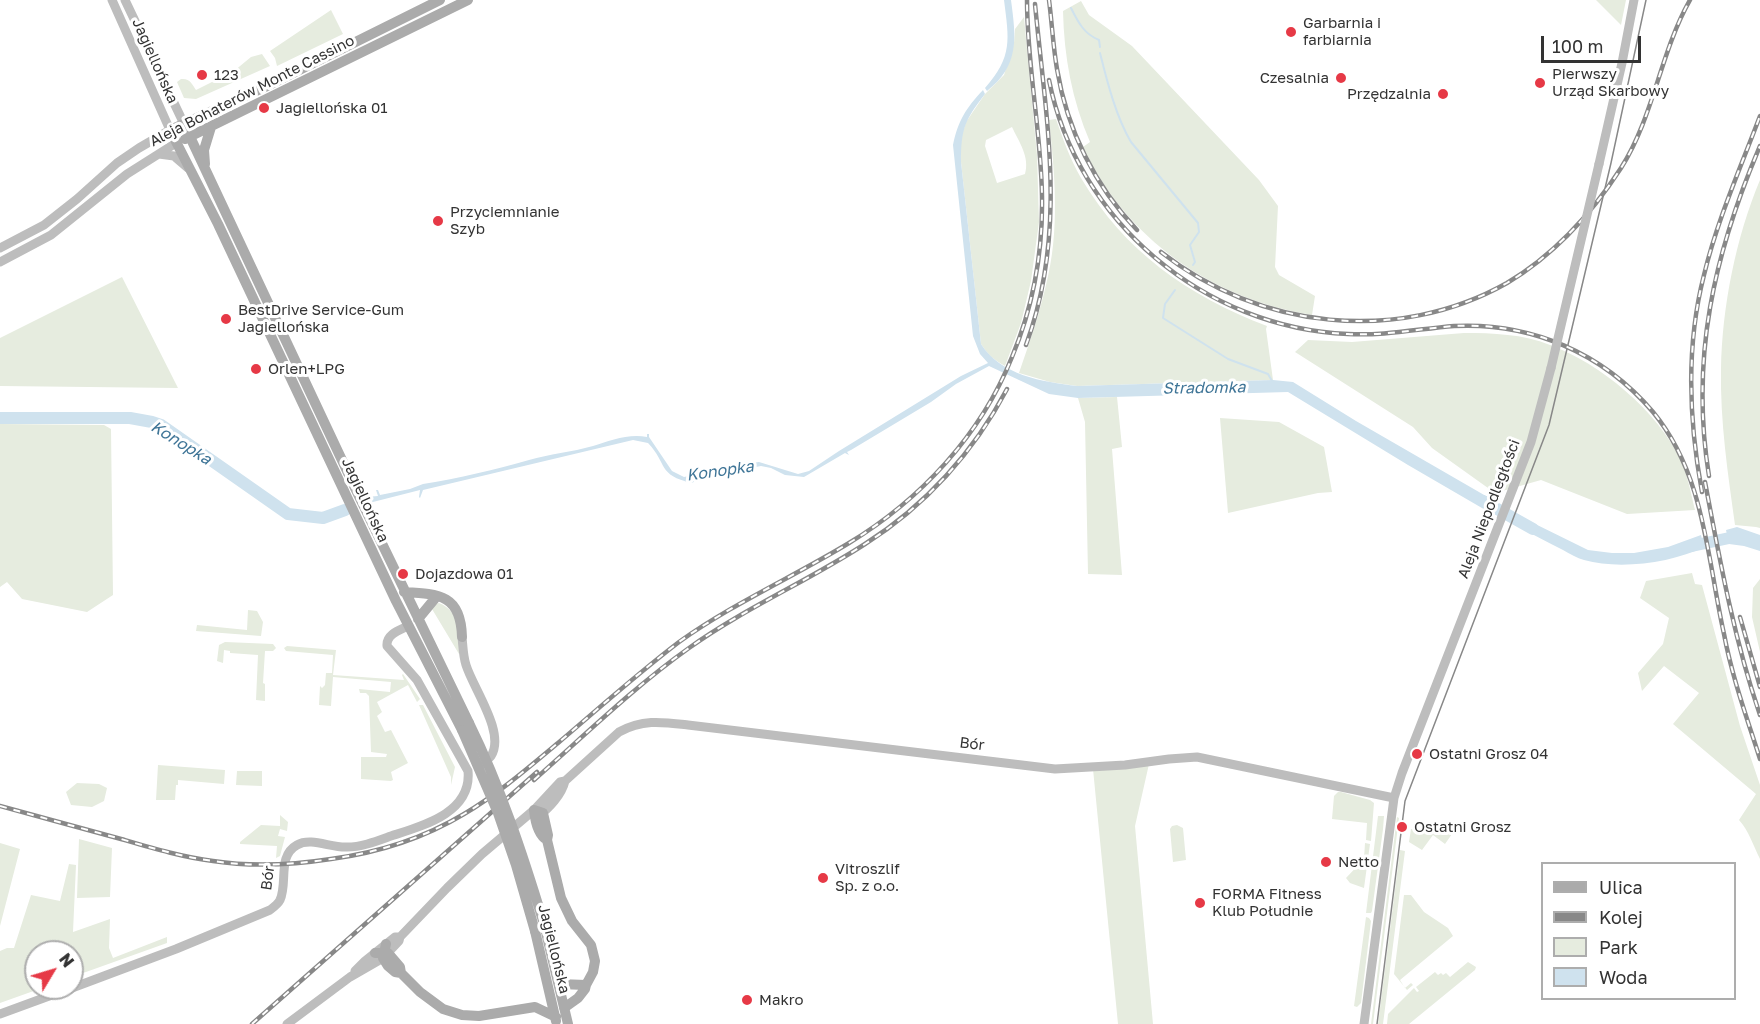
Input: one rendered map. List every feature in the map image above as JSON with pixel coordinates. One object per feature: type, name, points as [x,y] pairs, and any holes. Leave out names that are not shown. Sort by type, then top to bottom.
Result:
[{"type":"main road","name":"Aleja Bohaterów Monte Cassino","points":[[170,130],[265,87],[440,0]]},
{"type":"main road","name":"Aleja Bohaterów Monte Cassino","points":[[176,143],[468,0]]},
{"type":"main road","name":"Jagiellońska","points":[[184,124],[363,519],[466,726],[539,928],[554,987],[556,1021]]},
{"type":"main road","points":[[207,175],[204,150],[211,127]]},
{"type":"main road","name":"Jagiellońska","points":[[170,130],[351,493]]},
{"type":"main road","name":"Jagiellońska","points":[[363,519],[404,592],[413,622]]},
{"type":"main road","points":[[404,592],[433,593],[451,602],[462,620],[462,637]]},
{"type":"main road","points":[[413,622],[437,596]]},
{"type":"main road","points":[[537,814],[543,838],[547,840],[558,891],[573,921],[593,949],[594,966],[585,990],[564,1008]]},
{"type":"main road","points":[[383,952],[400,967],[401,973],[420,992],[443,1009],[462,1015],[479,1016],[535,1007],[556,1021]]},
{"type":"main road","points":[[535,1007],[541,996],[554,987],[586,985]]},
{"type":"main road","name":"Jagiellońska","points":[[554,987],[564,1008],[568,1024]]},
{"type":"street","name":"Jagiellońska","points":[[112,0],[170,130]]},
{"type":"street","name":"Jagiellońska","points":[[125,0],[184,124]]},
{"type":"street","name":"Aleja Niepodległości","points":[[1364,1024],[1394,798],[1531,442],[1551,368],[1599,164],[1634,0]]},
{"type":"street","points":[[152,141],[160,127],[161,111]]},
{"type":"street","name":"Aleja Bohaterów Monte Cassino","points":[[0,248],[44,225],[117,163],[170,130]]},
{"type":"street","name":"Aleja Bohaterów Monte Cassino","points":[[0,262],[51,235],[127,174],[176,143]]},
{"type":"street","points":[[159,154],[174,156],[189,169]]},
{"type":"street","points":[[413,622],[391,636],[387,646],[417,680],[468,771],[490,758],[495,745],[495,737],[489,717],[465,663],[462,637]]},
{"type":"street","name":"Bór","points":[[383,952],[399,941],[400,937],[482,854],[537,814],[560,782],[565,781],[619,732],[628,727],[652,722],[1055,769],[1125,765],[1197,757],[1394,798]]},
{"type":"street","name":"Bór","points":[[84,983],[176,949],[270,910],[280,899],[286,857],[297,845],[304,842],[341,847],[360,845],[443,817],[456,806],[465,791],[469,778],[468,771]]},
{"type":"street","points":[[287,1024],[383,952]]},
{"type":"street","name":"Bór","points":[[0,1014],[38,1000]]},
{"type":"green space","points":[[1596,0],[1626,0],[1621,25]]},
{"type":"green space","points":[[1081,1],[1089,15],[1132,46],[1259,180],[1278,206],[1275,267],[1279,275],[1315,296],[1312,315],[1275,307],[1240,295],[1207,279],[1176,260],[1123,210],[1101,180],[1083,147],[1090,142],[1078,110],[1070,78],[1063,11]]},
{"type":"green space","points":[[331,10],[343,34],[277,66],[270,51]]},
{"type":"green space","points":[[1024,17],[1037,155],[1039,222],[1031,281],[1021,323],[1005,366],[992,357],[981,344],[961,162],[961,137],[966,122],[985,94],[1004,75],[1014,43],[1015,29]],"holes":[[[1012,127],[1025,156],[1025,174],[997,183],[985,146],[986,140]]]},
{"type":"green space","points":[[262,54],[270,66],[196,99],[184,98],[177,82],[181,79],[189,80],[196,90],[234,71],[251,57]]},
{"type":"green space","points":[[1056,119],[1081,178],[1117,228],[1138,249],[1185,285],[1238,314],[1267,326],[1273,380],[1077,386],[1050,382],[1019,373],[1040,307],[1050,265],[1055,202],[1049,120]]},
{"type":"green space","points":[[1760,180],[1760,528],[1735,525],[1723,428],[1721,369],[1727,297],[1737,249]]},
{"type":"green space","points":[[122,277],[178,388],[0,386],[0,338]]},
{"type":"green space","points":[[1464,333],[1508,335],[1540,341],[1569,353],[1608,377],[1643,408],[1671,443],[1686,473],[1695,510],[1627,514],[1541,480],[1495,493],[1432,448],[1413,427],[1295,352],[1308,340],[1352,342]]},
{"type":"green space","points":[[1117,397],[1122,447],[1112,449],[1122,575],[1088,574],[1085,422],[1078,398]]},
{"type":"green space","points":[[1220,418],[1279,422],[1324,447],[1332,492],[1228,513]]},
{"type":"green space","points":[[0,424],[104,425],[111,429],[113,595],[87,612],[22,599],[7,582],[0,587]]},
{"type":"green space","points":[[1692,573],[1695,584],[1702,585],[1740,726],[1760,785],[1760,859],[1739,820],[1756,794],[1673,724],[1699,693],[1664,666],[1642,691],[1638,673],[1663,644],[1669,618],[1640,598],[1646,581]]},
{"type":"green space","points":[[1760,579],[1760,652],[1752,617],[1753,588]]},
{"type":"green space","points":[[439,603],[446,607],[455,618],[459,654],[432,609],[434,604]]},
{"type":"green space","points":[[248,610],[257,611],[263,622],[261,636],[196,631],[197,625],[247,630]]},
{"type":"green space","points":[[225,642],[273,644],[276,648],[273,651],[265,651],[263,683],[265,684],[265,701],[256,700],[258,655],[230,653],[224,650],[223,663],[217,661],[219,645]]},
{"type":"green space","points":[[287,646],[336,650],[333,675],[404,680],[403,674],[420,699],[417,702],[408,685],[377,702],[382,712],[377,716],[385,732],[391,730],[408,763],[391,772],[393,780],[361,779],[361,757],[386,757],[387,754],[371,752],[369,696],[366,693],[360,693],[359,689],[390,692],[391,682],[333,677],[331,706],[319,705],[320,686],[322,688],[325,685],[326,673],[332,673],[333,655],[286,651],[284,648]]},
{"type":"green space","points":[[419,705],[423,705],[455,767],[451,785],[451,777]]},
{"type":"green space","points":[[1149,764],[1135,826],[1153,1024],[1118,1024],[1093,769]]},
{"type":"green space","points":[[158,765],[225,770],[224,784],[178,780],[175,800],[156,800]]},
{"type":"green space","points":[[237,771],[262,771],[262,786],[236,785]]},
{"type":"green space","points":[[77,783],[99,784],[107,788],[104,801],[92,807],[71,805],[66,792]]},
{"type":"green space","points":[[1338,792],[1374,803],[1371,841],[1366,840],[1367,823],[1332,819],[1334,796]]},
{"type":"green space","points":[[280,815],[288,822],[287,831],[280,829],[278,836],[285,837],[280,856],[276,858],[277,846],[240,844],[261,825],[280,826]]},
{"type":"green space","points":[[1378,816],[1384,816],[1383,829],[1372,911],[1366,913]]},
{"type":"green space","points":[[1397,817],[1399,818],[1373,1024],[1371,1024]]},
{"type":"green space","points":[[1177,825],[1183,828],[1186,860],[1173,862],[1170,829]]},
{"type":"green space","points":[[1411,829],[1448,831],[1452,834],[1445,844],[1433,835],[1422,850],[1409,842]]},
{"type":"green space","points":[[79,839],[112,848],[110,897],[77,898]]},
{"type":"green space","points":[[0,843],[20,849],[0,926]]},
{"type":"green space","points":[[1365,843],[1370,844],[1364,888],[1350,883],[1346,878],[1364,859]]},
{"type":"green space","points":[[1400,850],[1405,851],[1383,1024],[1378,1024]]},
{"type":"green space","points":[[69,864],[76,865],[73,932],[110,919],[109,948],[113,958],[167,937],[167,943],[84,973],[84,940],[24,940],[24,994],[0,1003],[0,951],[14,948],[31,895],[60,901]]},
{"type":"green space","points":[[1404,895],[1411,895],[1424,912],[1448,928],[1453,936],[1400,980],[1404,986],[1394,974]]},
{"type":"green space","points":[[1366,917],[1371,921],[1361,1003],[1357,1007],[1354,1006]]},
{"type":"green space","points":[[1468,962],[1476,967],[1475,970],[1409,1024],[1387,1024],[1388,1014],[1414,988],[1417,992],[1419,991],[1416,987],[1435,972],[1438,975],[1446,973],[1450,977]]},
{"type":"water","points":[[1004,0],[1011,0],[1014,27],[1013,50],[1005,71],[987,91],[985,88],[1005,57],[1007,47]]},
{"type":"water","points":[[983,90],[985,94],[973,111],[963,132],[961,162],[981,344],[989,355],[999,363],[1023,375],[1077,386],[1273,380],[1293,382],[1498,503],[1494,515],[1288,392],[1078,398],[1049,394],[989,366],[847,452],[849,455],[845,453],[804,477],[785,475],[761,466],[702,477],[692,483],[681,480],[668,472],[648,443],[633,440],[423,490],[420,498],[420,490],[369,503],[366,497],[378,496],[376,490],[380,495],[410,489],[619,438],[647,437],[647,434],[672,471],[684,477],[759,462],[798,474],[809,471],[961,376],[988,363],[980,354],[973,336],[953,145],[964,115]]},
{"type":"water","points":[[1521,517],[1588,550],[1634,553],[1668,547],[1701,535],[1704,547],[1661,561],[1629,564],[1598,563],[1576,557],[1517,526]]},
{"type":"water","points":[[1737,527],[1760,535],[1760,551],[1729,544],[1726,530]]},
{"type":"waterway","points":[[1071,8],[1085,31],[1099,40],[1100,47]]},
{"type":"waterway","points":[[1100,53],[1116,110],[1131,142],[1198,223],[1199,232],[1190,245],[1195,262],[1193,265]]},
{"type":"waterway","points":[[1175,290],[1165,304],[1163,318],[1228,359],[1268,374],[1272,381]]},
{"type":"waterway","name":"Konopka","points":[[0,418],[130,418],[152,422],[161,425],[288,514],[323,518],[345,510]]},
{"type":"waterway","name":"Stradomka","points":[[1483,501],[1533,529]]},
{"type":"waterway","name":"Stradomka","points":[[1687,547],[1734,537],[1760,543]]},
{"type":"tram line","points":[[1377,1024],[1405,801],[1549,425],[1611,163],[1646,0]]},
{"type":"railway","points":[[0,806],[167,852],[228,863],[287,864],[316,861],[365,853],[399,843],[449,823],[477,806],[524,771],[679,642],[720,615],[849,543],[900,507],[946,463],[966,439],[983,413],[1012,357],[1031,299],[1041,237],[1042,196],[1027,0]]},
{"type":"railway","points":[[1049,0],[1057,69],[1068,114],[1076,135],[1085,156],[1108,195],[1137,230]]},
{"type":"railway","points":[[1161,252],[1199,278],[1241,298],[1285,312],[1330,320],[1375,321],[1420,315],[1465,303],[1507,283],[1541,260],[1571,232],[1598,201],[1621,168],[1641,127],[1671,41],[1690,0]]},
{"type":"railway","points":[[1026,345],[1039,302],[1047,260],[1050,218],[1048,133],[1035,4]]},
{"type":"railway","points":[[1049,80],[1064,131],[1087,178],[1118,221],[1155,258],[1197,288],[1244,312],[1295,327],[1348,334],[1387,333],[1454,326],[1511,329],[1564,345],[1612,373],[1633,391],[1653,412],[1670,437],[1684,463],[1694,490],[1708,547],[1727,650],[1760,759]]},
{"type":"railway","points":[[1702,492],[1694,438],[1691,384],[1698,302],[1715,235],[1760,116]]},
{"type":"railway","points":[[1709,476],[1702,390],[1710,307],[1730,227],[1760,146]]},
{"type":"railway","points":[[534,780],[629,695],[689,648],[732,620],[865,544],[908,513],[928,495],[963,456],[1007,389]]},
{"type":"railway","points":[[1705,482],[1735,629],[1760,715]]},
{"type":"railway","points":[[1740,617],[1760,687]]},
{"type":"railway","points":[[252,1024],[537,772]]},
{"type":"place","name":"Garbarnia i farbiarnia","points":[[1291,32]]},
{"type":"place","name":"123","points":[[202,75]]},
{"type":"place","name":"Czesalnia","points":[[1341,78]]},
{"type":"place","name":"Pierwszy Urząd Skarbowy","points":[[1540,83]]},
{"type":"place","name":"Przędzalnia","points":[[1443,94]]},
{"type":"place","name":"Jagiellońska 01","points":[[264,108]]},
{"type":"place","name":"Przyciemnianie Szyb","points":[[438,221]]},
{"type":"place","name":"BestDrive Service-Gum Jagiellońska","points":[[226,319]]},
{"type":"place","name":"Orlen+LPG","points":[[256,369]]},
{"type":"place","name":"Dojazdowa 01","points":[[403,574]]},
{"type":"place","name":"Ostatni Grosz 04","points":[[1417,754]]},
{"type":"place","name":"Ostatni Grosz","points":[[1402,827]]},
{"type":"place","name":"Netto","points":[[1326,862]]},
{"type":"place","name":"Vitroszlif Sp. z o.o.","points":[[823,878]]},
{"type":"place","name":"FORMA Fitness Klub Południe","points":[[1200,903]]},
{"type":"place","name":"Makro","points":[[747,1000]]}]
